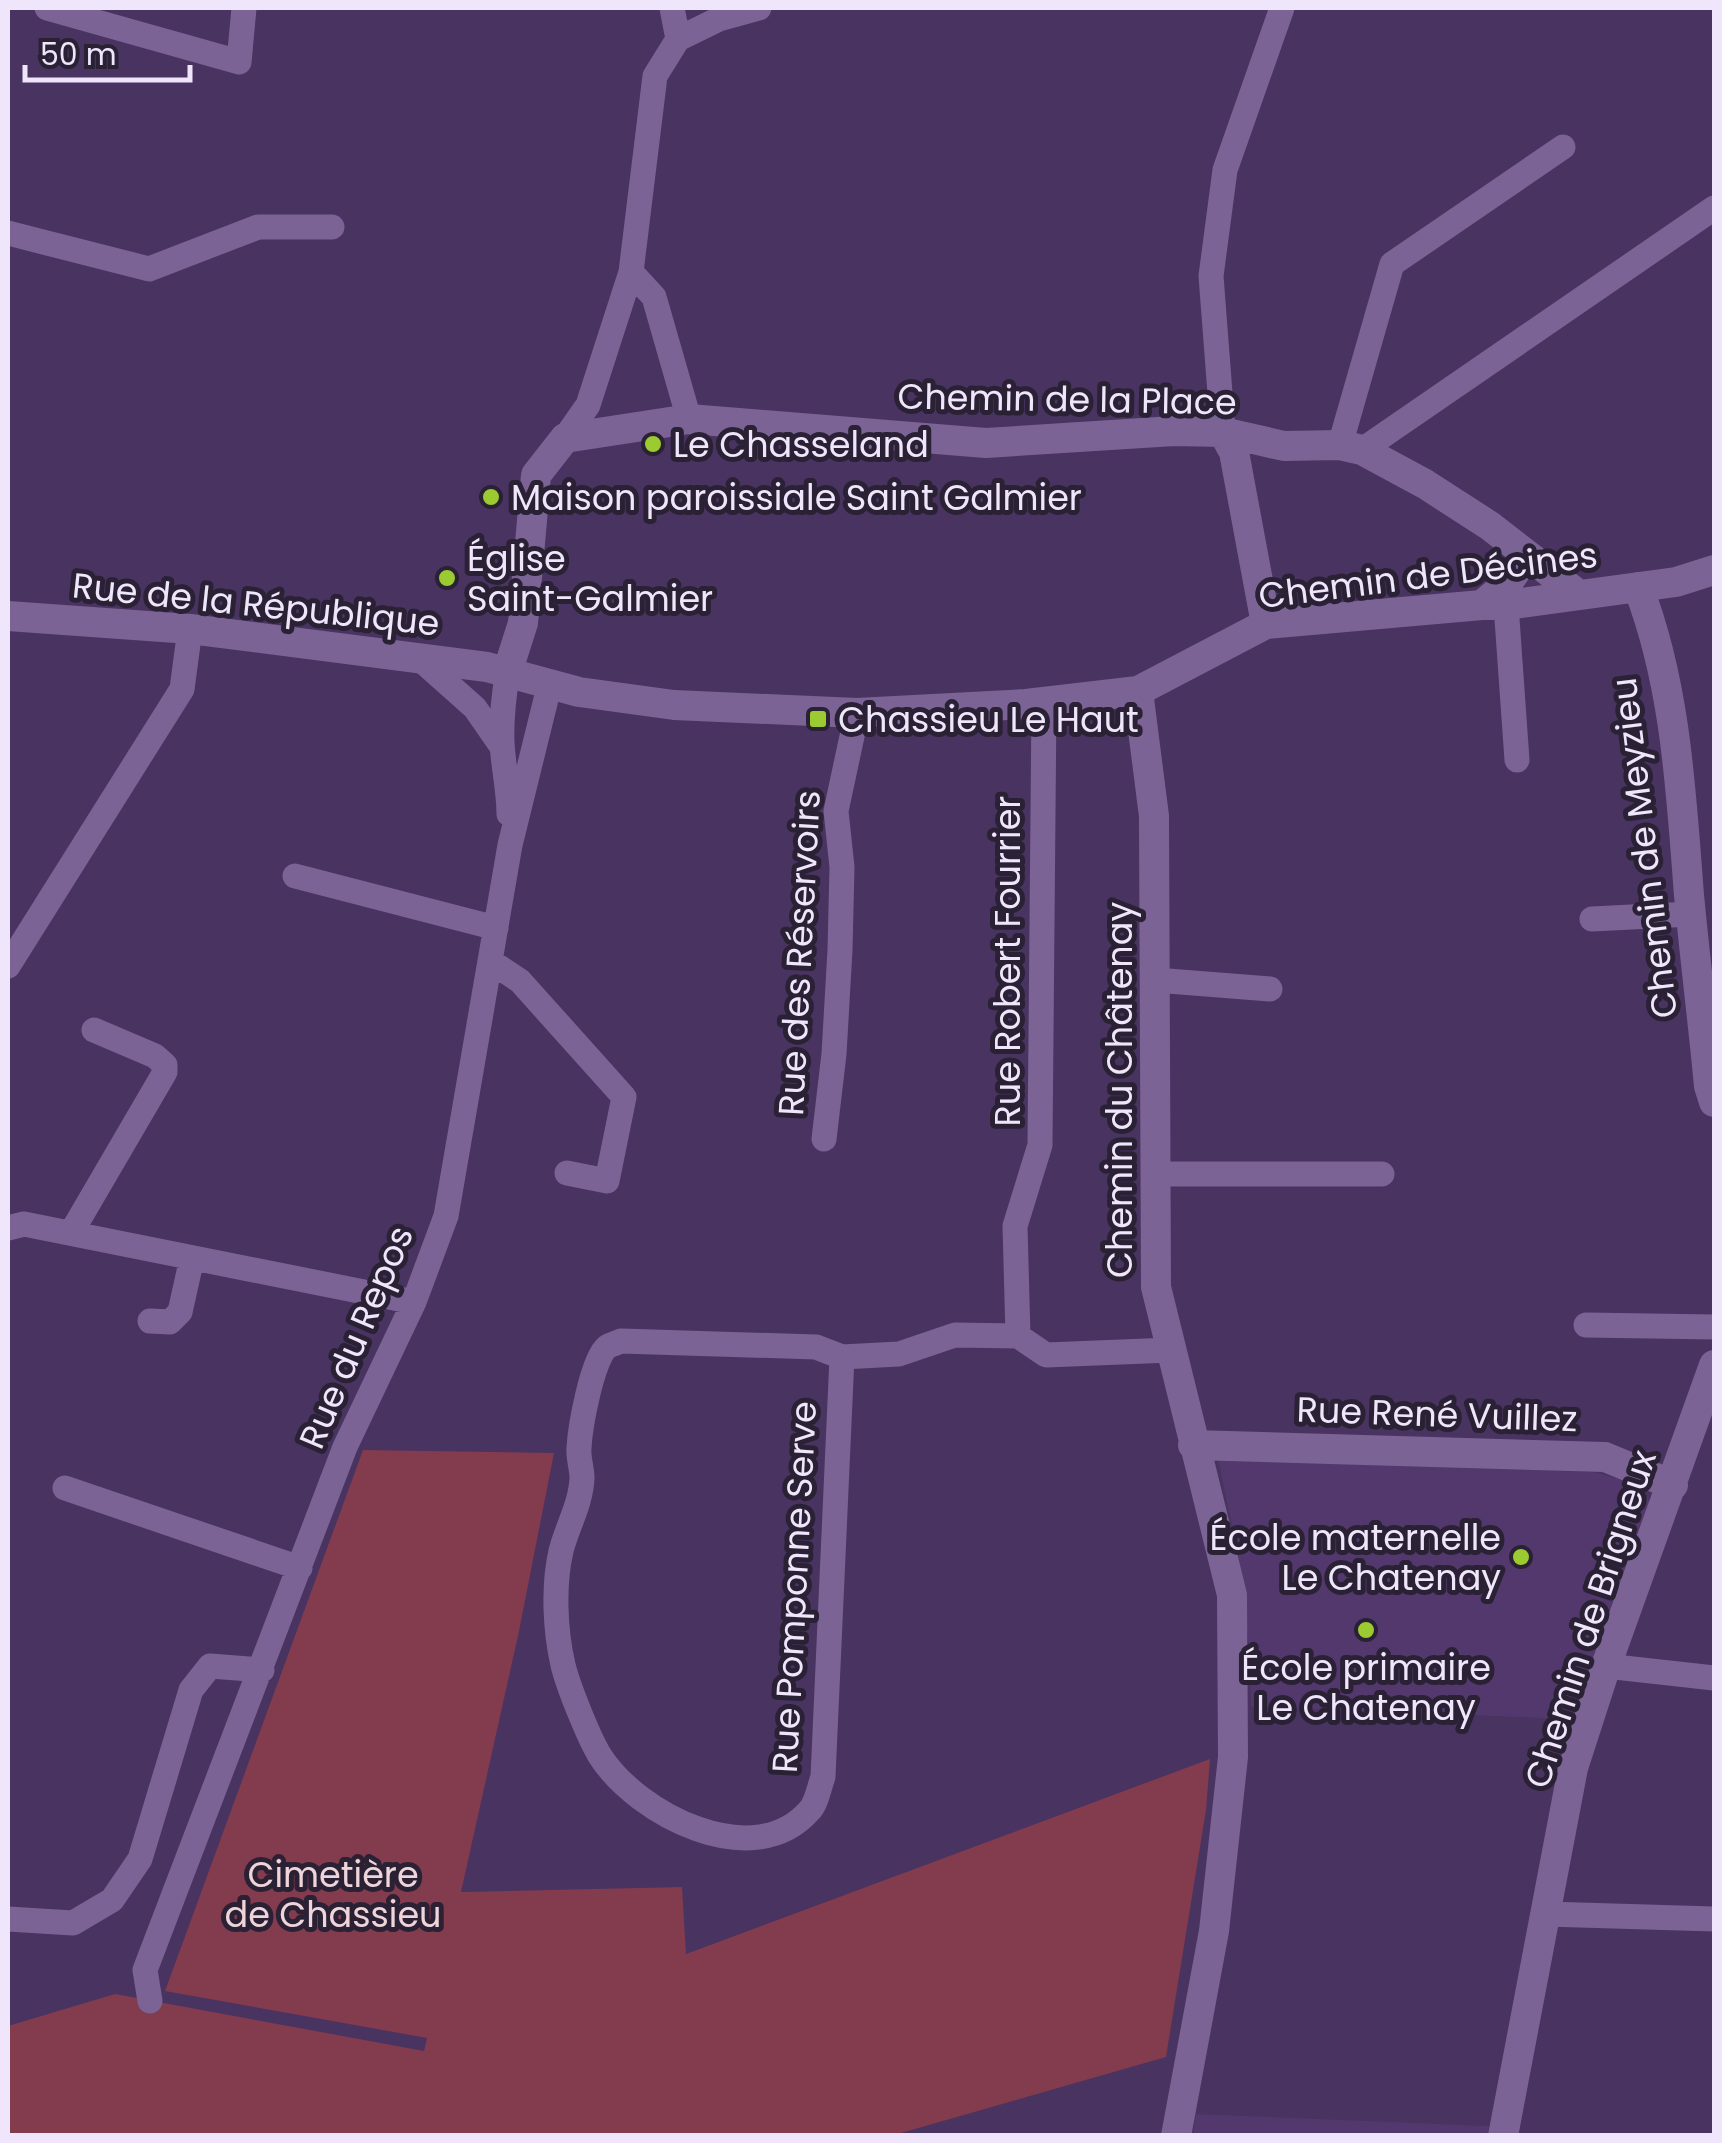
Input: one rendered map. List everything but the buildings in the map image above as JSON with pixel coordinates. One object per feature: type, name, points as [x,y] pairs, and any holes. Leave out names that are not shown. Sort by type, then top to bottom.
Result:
[{"type":"street","points":[[46,8],[239,62],[244,8]]},
{"type":"street","points":[[672,8],[678,39]]},
{"type":"street","points":[[508,670],[523,623],[536,475],[588,405],[630,272],[655,76],[678,39],[719,19],[758,8]]},
{"type":"street","points":[[1266,624],[1234,452],[1223,432],[1212,276],[1225,170],[1282,8]]},
{"type":"street","points":[[1351,448],[1392,264],[1563,147]]},
{"type":"street","points":[[1351,448],[1714,208]]},
{"type":"street","points":[[8,233],[149,269],[258,228],[332,227]]},
{"type":"street","points":[[630,272],[654,296],[689,419]]},
{"type":"street","name":"Chemin de la Place","points":[[565,438],[689,419],[986,443],[1174,431],[1223,432],[1284,446],[1351,448]]},
{"type":"street","points":[[1351,448],[1490,526],[1579,595]]},
{"type":"street","points":[[1517,760],[1494,605],[1526,556]]},
{"type":"street","name":"Chemin de Décines","points":[[508,670],[579,692],[674,705],[856,713],[1044,702],[1138,691],[1266,624],[1579,595],[1676,582],[1714,570]]},
{"type":"street","name":"Chemin de Meyzieu","points":[[1638,587],[1653,627],[1680,776],[1691,914],[1714,1102]]},
{"type":"street","name":"Rue de la République","points":[[8,616],[190,629],[508,670]]},
{"type":"street","points":[[523,623],[530,660],[550,684]]},
{"type":"street","points":[[8,966],[182,688],[190,629]]},
{"type":"street","name":"Rue du Repos","points":[[420,658],[475,708],[502,747]]},
{"type":"street","name":"Rue du Repos","points":[[508,670],[502,707],[502,747],[508,781],[510,845]]},
{"type":"street","name":"Rue du Repos","points":[[150,2001],[145,1970],[345,1447],[414,1302],[446,1216],[510,845],[550,684]]},
{"type":"street","name":"Chemin du Châtenay","points":[[1138,691],[1154,816],[1156,1287],[1232,1595],[1233,1757],[1214,1931],[1176,2136]]},
{"type":"street","name":"Rue Robert Fourrier","points":[[1018,1336],[1015,1226],[1040,1145],[1044,702]]},
{"type":"street","name":"Rue des Réservoirs","points":[[824,1139],[840,950],[842,867],[836,811],[856,713]]},
{"type":"street","points":[[295,876],[496,928]]},
{"type":"street","points":[[1592,919],[1691,914]]},
{"type":"street","points":[[490,960],[520,981],[624,1096],[607,1181],[567,1173]]},
{"type":"street","points":[[1155,980],[1270,989]]},
{"type":"street","points":[[71,1233],[165,1072],[165,1066],[154,1056],[94,1030]]},
{"type":"street","points":[[1156,1174],[1382,1174]]},
{"type":"street","points":[[8,1228],[24,1224],[414,1302]]},
{"type":"street","points":[[150,1320],[170,1322],[180,1312],[192,1258]]},
{"type":"street","points":[[1586,1324],[1714,1327]]},
{"type":"street","name":"Rue Pomponne Serve","points":[[842,1357],[823,1776],[811,1810],[785,1830],[750,1839],[720,1836],[664,1814],[618,1777],[600,1756],[564,1668],[558,1630],[562,1550],[582,1479],[578,1449],[596,1364],[606,1348],[621,1341],[800,1346],[816,1347],[842,1357],[899,1354],[955,1335],[1018,1336],[1046,1355],[1171,1350]]},
{"type":"street","name":"Chemin de Brigneux","points":[[1503,2136],[1572,1768],[1714,1365]]},
{"type":"street","name":"Rue René Vuillez","points":[[1193,1444],[1605,1457],[1673,1486]]},
{"type":"street","points":[[65,1488],[300,1568]]},
{"type":"street","points":[[8,1919],[73,1924],[112,1900],[140,1859],[191,1690],[210,1666],[262,1670]]},
{"type":"street","points":[[1606,1666],[1714,1678]]},
{"type":"street","points":[[1546,1914],[1714,1919]]},
{"type":"shaded area","points":[[1218,1458],[1593,1472],[1636,1483],[1654,1507],[1572,1719],[1251,1707],[1240,1566]]},
{"type":"shaded area","points":[[1196,2114],[1489,2126],[1487,2136],[1193,2135]]},
{"type":"green space","name":"Cimetière de Chassieu","points":[[363,1450],[554,1453],[461,1892],[682,1887],[686,1954],[1210,1759],[1206,1810],[1166,2057],[894,2135],[8,2136],[8,2026],[115,1994],[424,2051],[427,2038],[165,1991]]},
{"type":"place","name":"Le Chasseland","points":[[653,444]]},
{"type":"place","name":"Maison paroissiale Saint Galmier","points":[[491,497]]},
{"type":"place","name":"Église Saint-Galmier","points":[[447,578]]},
{"type":"place","name":"Chassieu Le Haut","points":[[818,719]]},
{"type":"place","name":"École maternelle Le Chatenay","points":[[1521,1557]]},
{"type":"place","name":"École primaire Le Chatenay","points":[[1366,1630]]}]
